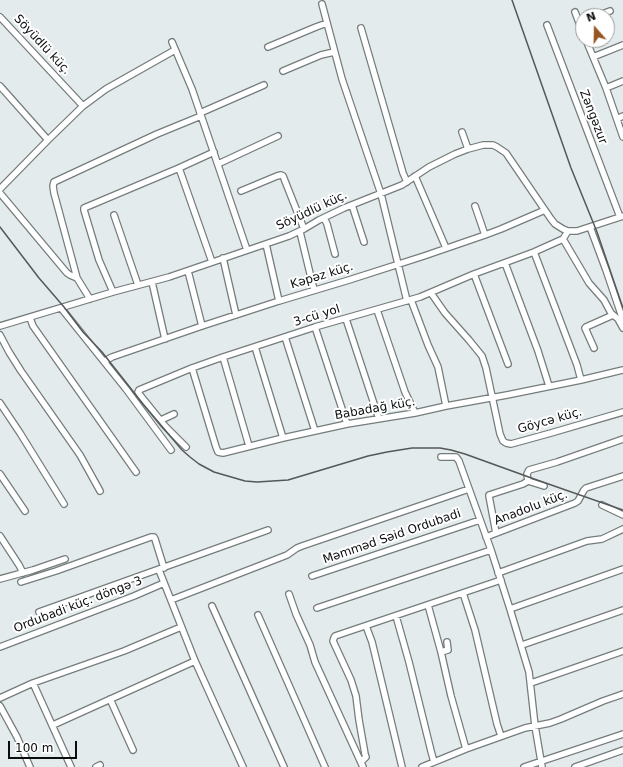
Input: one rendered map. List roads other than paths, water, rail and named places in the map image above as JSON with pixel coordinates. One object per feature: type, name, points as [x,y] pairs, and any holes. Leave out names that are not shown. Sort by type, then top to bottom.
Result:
[{"type":"street","points":[[322,4],[342,79],[381,194],[398,264],[409,300],[438,367],[446,406]]},
{"type":"street","name":"Söyüdlü küç.","points":[[0,17],[83,106]]},
{"type":"street","points":[[268,47],[316,26],[327,23]]},
{"type":"street","name":"Zəngəzur","points":[[547,25],[621,216]]},
{"type":"street","points":[[361,28],[403,173],[407,182]]},
{"type":"street","points":[[172,42],[192,89],[247,250]]},
{"type":"street","points":[[593,57],[622,45]]},
{"type":"street","points":[[589,48],[606,88],[623,137]]},
{"type":"street","points":[[0,189],[83,106],[106,89],[176,50]]},
{"type":"street","points":[[283,71],[321,55],[334,52]]},
{"type":"street","points":[[606,88],[623,81]]},
{"type":"street","points":[[90,299],[77,278],[54,193],[54,182],[264,85]]},
{"type":"street","points":[[0,86],[48,140]]},
{"type":"street","points":[[617,119],[623,116]]},
{"type":"street","points":[[462,132],[468,149]]},
{"type":"street","points":[[218,164],[278,136]]},
{"type":"street","name":"Söyüdlü küç.","points":[[0,326],[188,271],[266,244],[302,230],[352,205],[395,188],[442,160],[468,149],[488,145],[497,147],[506,153],[555,224],[568,231]]},
{"type":"street","points":[[113,292],[99,260],[84,208],[214,152]]},
{"type":"street","points":[[179,168],[212,262]]},
{"type":"street","points":[[241,192],[277,176],[284,176],[302,230],[314,290]]},
{"type":"street","points":[[415,176],[446,248]]},
{"type":"street","points":[[0,193],[67,273],[77,278]]},
{"type":"street","points":[[352,205],[364,242]]},
{"type":"street","points":[[475,206],[485,235]]},
{"type":"street","name":"Kəpəz küç.","points":[[105,361],[112,357],[202,326],[485,235],[545,210]]},
{"type":"street","points":[[114,215],[138,285]]},
{"type":"street","points":[[621,216],[577,231],[568,231],[563,239],[589,283],[604,300],[611,313],[618,319],[623,328]]},
{"type":"street","points":[[324,218],[335,254]]},
{"type":"street","points":[[590,227],[623,320]]},
{"type":"street","name":"3-cü yol","points":[[186,448],[140,395],[138,390],[223,357],[315,327],[431,293],[474,274],[534,252],[563,239]]},
{"type":"street","points":[[266,244],[279,301]]},
{"type":"street","points":[[534,252],[581,380]]},
{"type":"street","points":[[223,258],[236,315]]},
{"type":"street","points":[[504,263],[529,325],[549,386]]},
{"type":"street","points":[[188,271],[202,326]]},
{"type":"street","points":[[474,274],[508,364]]},
{"type":"street","points":[[152,282],[165,339]]},
{"type":"street","name":"Göycə küç.","points":[[431,293],[445,313],[482,356],[500,434],[503,441],[506,443],[511,444],[623,412]]},
{"type":"street","points":[[61,308],[126,388],[171,450]]},
{"type":"street","points":[[377,310],[405,392],[415,413]]},
{"type":"street","points":[[594,348],[585,328],[613,315]]},
{"type":"street","points":[[30,318],[33,326],[136,472]]},
{"type":"street","points":[[346,319],[379,419]]},
{"type":"street","points":[[315,327],[347,424]]},
{"type":"street","points":[[0,334],[21,371],[80,455],[100,491]]},
{"type":"street","points":[[285,337],[314,431]]},
{"type":"street","points":[[255,347],[283,438]]},
{"type":"street","points":[[223,357],[249,446]]},
{"type":"street","name":"Babadağ küç.","points":[[192,368],[216,447],[218,452],[223,453],[347,424],[492,398],[623,370]]},
{"type":"street","points":[[0,403],[64,504]]},
{"type":"street","points":[[161,420],[174,414]]},
{"type":"street","points":[[528,481],[527,474],[529,470],[623,440]]},
{"type":"street","points":[[441,457],[456,457],[458,459],[501,580],[529,672],[535,726],[542,764]]},
{"type":"street","points":[[0,474],[25,511]]},
{"type":"street","name":"Anadolu küç.","points":[[486,537],[575,503],[580,499],[586,488],[623,476]]},
{"type":"street","points":[[496,533],[489,495],[528,481],[544,486]]},
{"type":"street","points":[[171,600],[283,556],[302,546],[469,489]]},
{"type":"street","points":[[602,505],[623,516]]},
{"type":"street","name":"Məmməd Səid Ordubadi","points":[[312,576],[480,520]]},
{"type":"street","points":[[498,572],[587,541],[602,539],[623,529]]},
{"type":"street","points":[[39,612],[268,530]]},
{"type":"street","points":[[0,536],[23,573]]},
{"type":"street","points":[[21,582],[154,537],[164,583],[195,661],[242,767]]},
{"type":"street","points":[[318,608],[491,550]]},
{"type":"street","points":[[0,579],[65,559]]},
{"type":"street","points":[[510,609],[623,569]]},
{"type":"street","points":[[362,764],[366,754],[356,696],[333,639],[335,636],[501,580]]},
{"type":"street","name":"Ordubadi küç. döngə 3","points":[[0,647],[134,596],[164,583]]},
{"type":"street","points":[[463,593],[475,630],[501,736]]},
{"type":"street","points":[[289,594],[310,645],[315,662],[362,764]]},
{"type":"street","points":[[428,605],[466,749]]},
{"type":"street","points":[[212,606],[284,767]]},
{"type":"street","points":[[522,645],[623,610]]},
{"type":"street","points":[[258,615],[325,767]]},
{"type":"street","points":[[396,616],[434,762]]},
{"type":"street","points":[[366,626],[372,642],[402,767]]},
{"type":"street","points":[[0,698],[34,683],[124,650],[181,627]]},
{"type":"street","points":[[441,652],[448,650],[447,642]]},
{"type":"street","points":[[531,683],[623,651]]},
{"type":"street","points":[[53,725],[195,661]]},
{"type":"street","points":[[34,683],[71,767]]},
{"type":"street","points":[[422,767],[501,736],[561,719],[623,694]]},
{"type":"street","points":[[110,699],[133,750]]},
{"type":"street","points":[[0,706],[17,737],[30,767]]},
{"type":"street","points":[[524,767],[542,764],[623,734]]},
{"type":"street","points":[[575,767],[623,750]]},
{"type":"railway","points":[[512,0],[571,168],[597,232],[623,308]]},
{"type":"railway","points":[[0,227],[83,332],[102,352],[182,450],[199,464],[214,472],[245,481],[257,482],[288,480],[368,456],[412,448],[440,448],[465,454],[623,510]]}]
